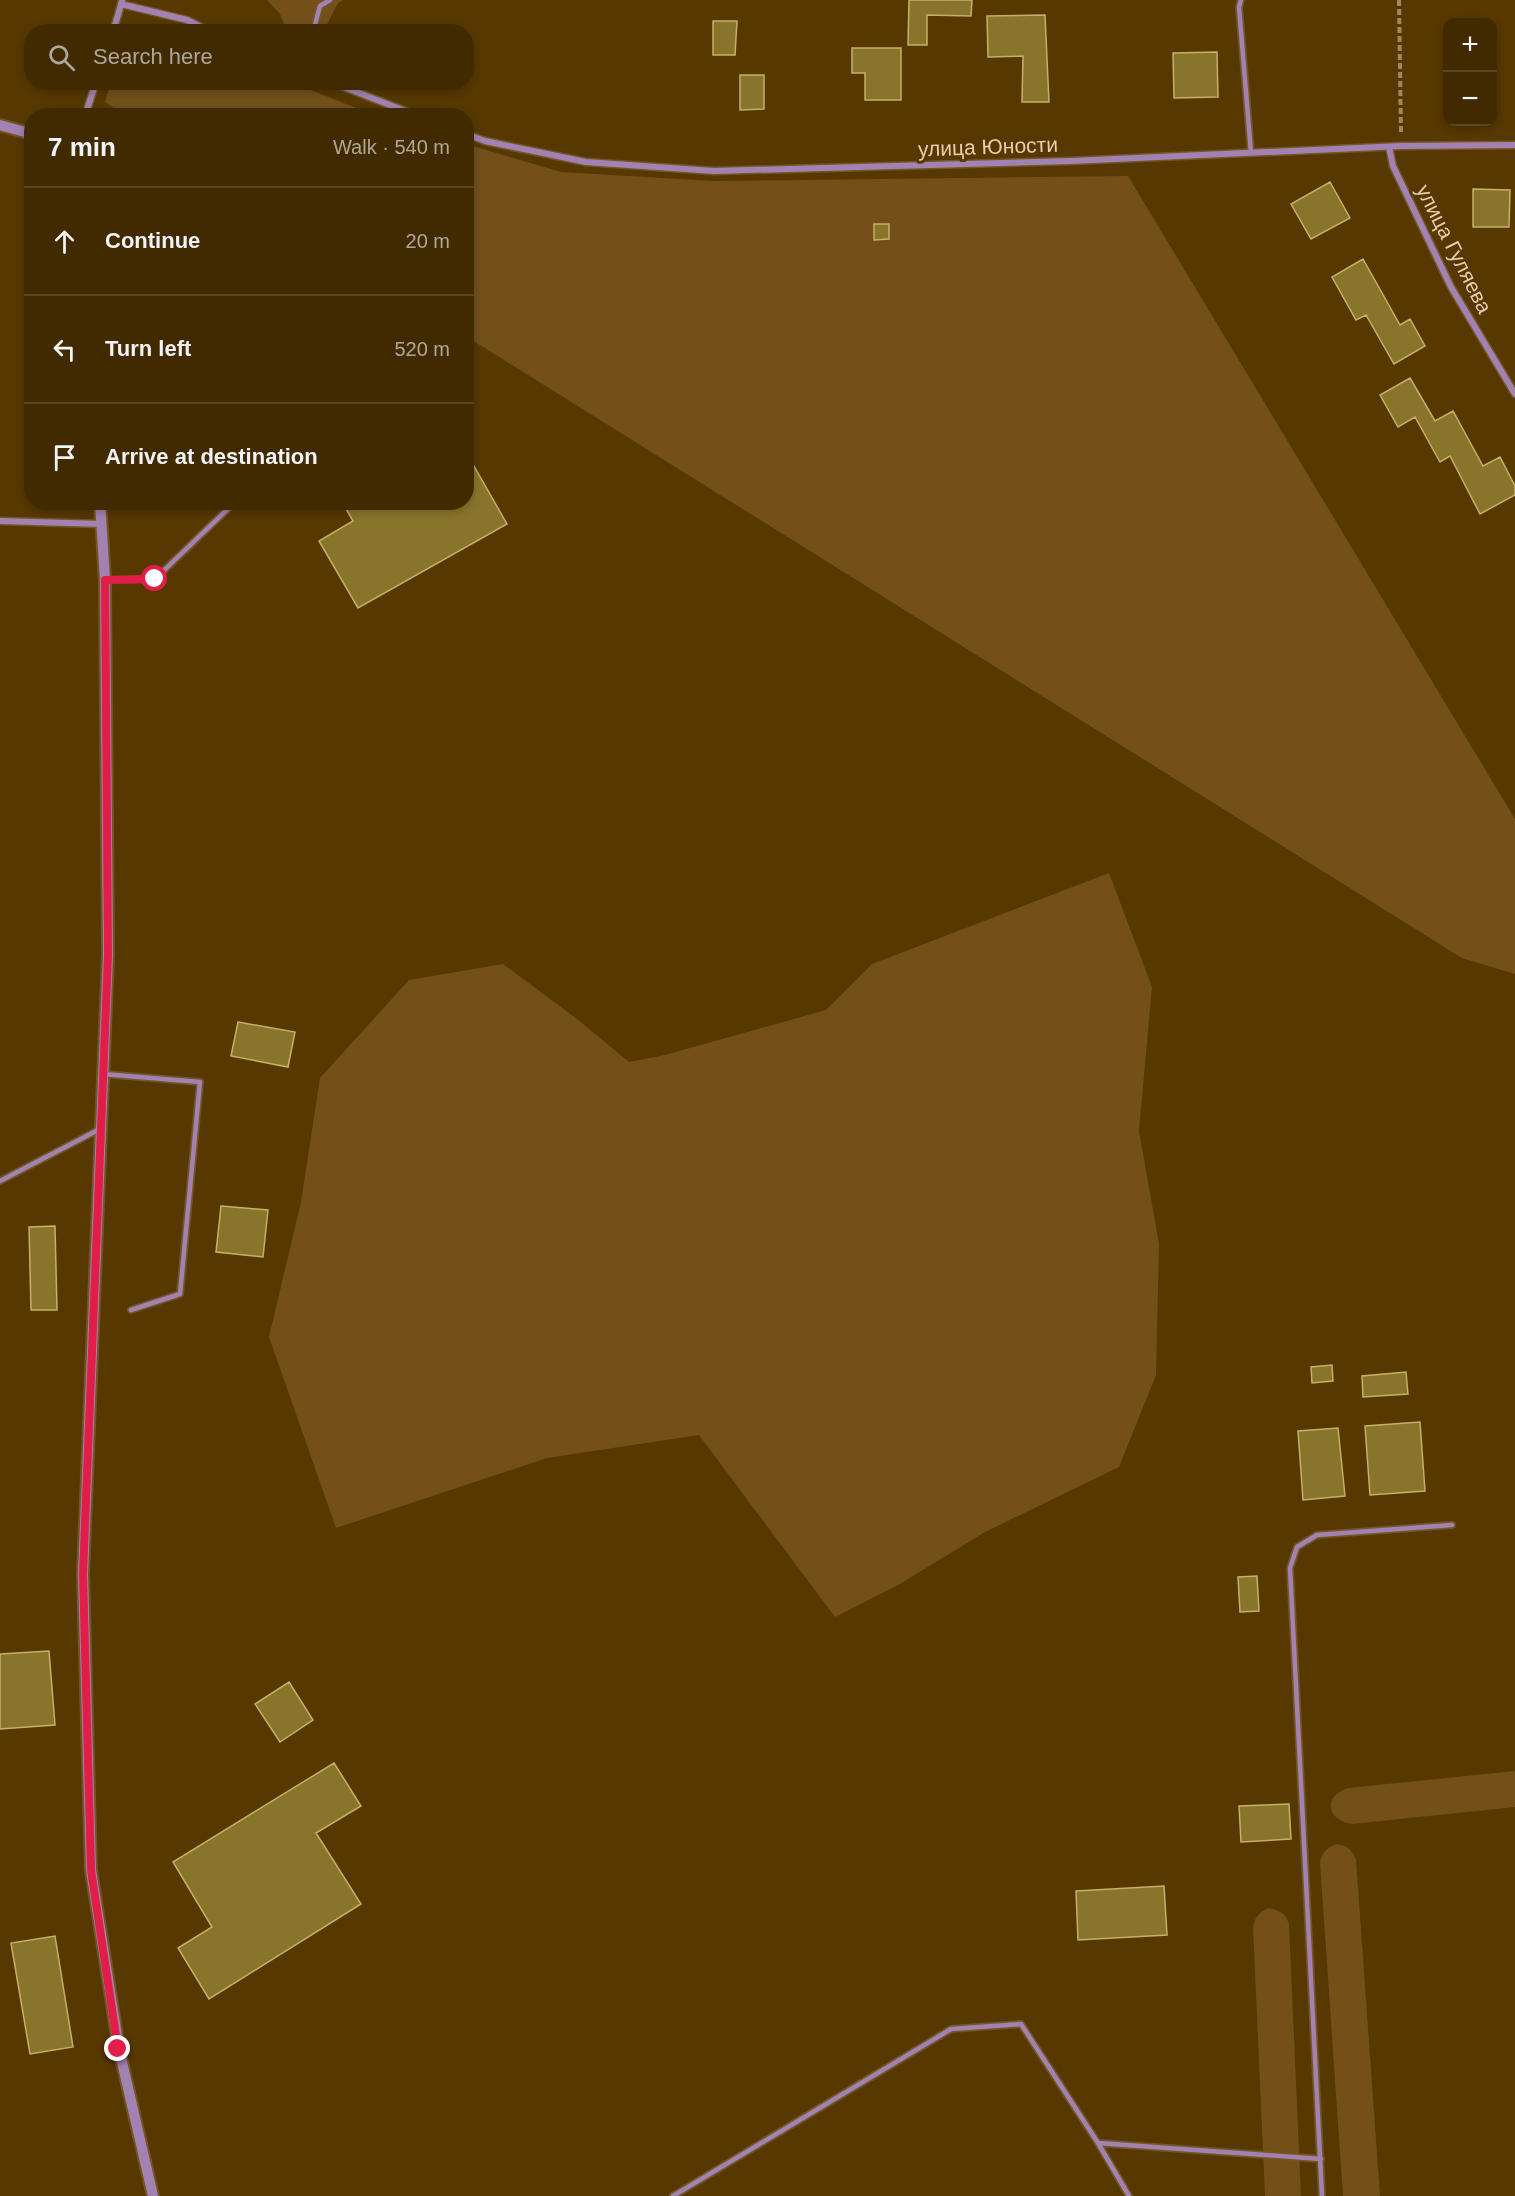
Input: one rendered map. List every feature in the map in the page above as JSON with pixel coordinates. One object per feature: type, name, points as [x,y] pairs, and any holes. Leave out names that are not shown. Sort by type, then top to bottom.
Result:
[{"type":"street","points":[[115,24],[122,2],[194,24]]},
{"type":"street","points":[[88,108],[93,90]]},
{"type":"street","points":[[351,90],[398,108]]},
{"type":"street","points":[[0,124],[24,132]]},
{"type":"street","name":"улица Юности","points":[[474,137],[586,162],[714,171],[990,164],[1401,146],[1515,145]]},
{"type":"street","name":"улица Гуляева","points":[[1389,147],[1393,166],[1451,287],[1515,394]]},
{"type":"street","points":[[101,510],[105,580],[108,955],[83,1574],[91,1870],[118,2049],[153,2196]]},
{"type":"street","points":[[0,521],[102,524]]},
{"type":"lane","points":[[315,24],[320,6],[330,0]]},
{"type":"lane","points":[[1241,0],[1239,7],[1251,153]]},
{"type":"lane","points":[[105,580],[155,579],[228,510]]},
{"type":"lane","points":[[103,1074],[200,1082],[180,1294],[131,1310]]},
{"type":"lane","points":[[0,1181],[100,1129]]},
{"type":"lane","points":[[1322,2196],[1290,1568],[1297,1547],[1317,1535],[1452,1525]]},
{"type":"lane","points":[[673,2196],[951,2029],[1021,2024],[1098,2143],[1129,2196]]},
{"type":"lane","points":[[1098,2143],[1321,2159]]},
{"type":"path","points":[[1399,0],[1401,146]]},
{"type":"shaded area","points":[[267,0],[343,0],[338,3],[327,24],[284,24],[280,14]]},
{"type":"shaded area","points":[[109,90],[311,90],[356,108],[114,108],[105,102]]},
{"type":"shaded area","points":[[474,146],[561,172],[714,181],[1128,176],[1515,819],[1515,974],[1462,958],[474,341]]},
{"type":"shaded area","points":[[1109,873],[1152,987],[1139,1131],[1159,1244],[1156,1375],[1119,1467],[985,1532],[898,1585],[835,1617],[699,1435],[547,1458],[336,1528],[269,1337],[301,1202],[320,1078],[409,980],[503,964],[577,1019],[629,1062],[665,1055],[826,1010],[872,964]]},
{"type":"shaded area","points":[[1515,1771],[1515,1807],[1352,1824],[1337,1818],[1331,1808],[1334,1796],[1348,1788]]},
{"type":"shaded area","points":[[1336,1844],[1349,1849],[1356,1860],[1380,2196],[1343,2196],[1320,1862],[1325,1851]]},
{"type":"shaded area","points":[[1269,1908],[1282,1913],[1289,1924],[1301,2196],[1265,2196],[1253,1927],[1258,1915]]},
{"type":"building","points":[[909,0],[972,0],[971,16],[927,15],[927,45],[908,45]]},
{"type":"building","points":[[1045,15],[1049,102],[1022,102],[1023,56],[988,57],[987,16]]},
{"type":"building","points":[[713,21],[737,21],[735,55],[713,55]]},
{"type":"building","points":[[852,48],[901,48],[901,100],[865,100],[865,73],[852,73]]},
{"type":"building","points":[[1217,52],[1218,97],[1174,98],[1173,53]]},
{"type":"building","points":[[740,75],[764,75],[764,109],[740,110]]},
{"type":"building","points":[[1330,182],[1350,218],[1311,239],[1291,204]]},
{"type":"building","points":[[1473,189],[1510,190],[1509,227],[1473,227]]},
{"type":"building","points":[[874,224],[889,224],[889,239],[874,240]]},
{"type":"building","points":[[1363,259],[1400,325],[1410,319],[1425,346],[1394,364],[1366,315],[1356,320],[1332,277]]},
{"type":"building","points":[[1410,378],[1435,421],[1453,411],[1483,466],[1500,457],[1515,486],[1515,495],[1480,514],[1450,456],[1440,462],[1415,417],[1398,427],[1380,395]]},
{"type":"building","points":[[474,466],[507,524],[358,608],[319,541],[353,521],[347,510],[474,510]]},
{"type":"building","points":[[238,1022],[295,1032],[288,1067],[231,1056]]},
{"type":"building","points":[[221,1206],[268,1210],[263,1257],[216,1252]]},
{"type":"building","points":[[55,1226],[57,1310],[31,1310],[29,1227]]},
{"type":"building","points":[[1332,1365],[1333,1381],[1312,1383],[1311,1367]]},
{"type":"building","points":[[1406,1372],[1408,1394],[1363,1397],[1362,1376]]},
{"type":"building","points":[[1420,1422],[1425,1491],[1370,1495],[1365,1426]]},
{"type":"building","points":[[1338,1428],[1345,1496],[1303,1500],[1298,1431]]},
{"type":"building","points":[[1257,1576],[1259,1611],[1240,1612],[1238,1577]]},
{"type":"building","points":[[49,1651],[55,1725],[0,1729],[0,1654]]},
{"type":"building","points":[[289,1682],[313,1720],[280,1742],[255,1704]]},
{"type":"building","points":[[334,1763],[361,1806],[316,1833],[361,1904],[209,1999],[178,1948],[212,1927],[173,1862]]},
{"type":"building","points":[[1289,1804],[1291,1839],[1241,1842],[1239,1806]]},
{"type":"building","points":[[1164,1886],[1167,1935],[1078,1940],[1076,1891]]},
{"type":"building","points":[[55,1936],[73,2047],[30,2054],[11,1943]]},
{"type":"route","points":[[118,2049],[91,1870],[83,1574],[108,955],[105,580],[155,579]]}]
